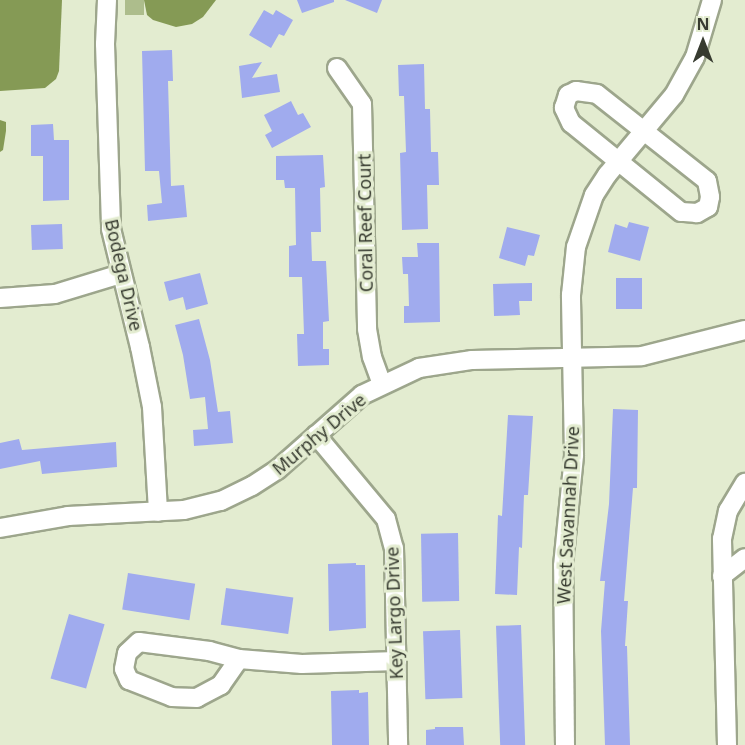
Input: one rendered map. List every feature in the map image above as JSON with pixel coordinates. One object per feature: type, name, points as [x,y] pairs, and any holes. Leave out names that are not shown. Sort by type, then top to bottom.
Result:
[{"type":"street","name":"Bodega Drive","points":[[107,0],[105,44],[111,229],[152,407],[158,512]]},
{"type":"street","name":"West Savannah Drive","points":[[565,745],[563,566],[574,455],[571,295],[576,247],[594,195],[617,162],[674,95],[695,57],[712,0]]},
{"type":"street","name":"Coral Reef Court","points":[[337,68],[362,104],[367,329],[372,357],[382,384]]},
{"type":"street","points":[[576,91],[597,94],[645,131],[707,181],[710,197],[708,207],[697,213],[681,212],[617,162],[571,123],[564,108],[568,95],[576,91]]},
{"type":"street","points":[[0,298],[55,294],[121,274]]},
{"type":"street","name":"Murphy Drive","points":[[0,528],[68,516],[184,510],[236,495],[278,469],[347,407],[382,384],[419,368],[451,361],[642,356],[745,330]]},
{"type":"street","name":"Key Largo Drive","points":[[315,435],[386,519],[394,548],[398,745]]},
{"type":"street","points":[[727,745],[722,539],[728,511],[745,483]]},
{"type":"street","points":[[722,576],[745,558]]},
{"type":"street","points":[[238,659],[221,685],[197,698],[172,697],[129,680],[124,669],[127,653],[139,642],[209,651],[238,659],[302,664],[397,661]]},
{"type":"shaded area","points":[[0,0],[62,0],[59,71],[56,79],[45,88],[0,91]]},
{"type":"shaded area","points":[[125,0],[144,0],[144,15],[125,15]]},
{"type":"shaded area","points":[[144,0],[216,0],[203,17],[192,24],[176,27],[153,20],[147,15]]},
{"type":"shaded area","points":[[0,120],[6,122],[6,131],[3,150],[0,152]]},
{"type":"building","points":[[297,0],[334,0],[334,2],[302,13]]},
{"type":"building","points":[[345,0],[382,0],[377,13]]},
{"type":"building","points":[[264,10],[273,15],[276,10],[293,20],[284,36],[279,34],[271,48],[249,35]]},
{"type":"building","points":[[172,50],[173,81],[168,81],[171,186],[184,185],[187,217],[148,221],[147,205],[162,203],[159,171],[145,171],[142,51]]},
{"type":"building","points":[[262,62],[252,78],[277,74],[280,92],[242,98],[239,66]]},
{"type":"building","points":[[424,64],[425,109],[430,109],[431,152],[438,152],[439,185],[427,185],[428,229],[402,230],[400,153],[406,152],[404,96],[399,96],[398,65]]},
{"type":"building","points":[[291,101],[298,115],[303,113],[311,127],[272,148],[265,135],[272,131],[264,115]]},
{"type":"building","points":[[53,124],[54,140],[69,140],[69,200],[43,201],[43,156],[31,156],[31,125]]},
{"type":"building","points":[[323,155],[325,187],[320,188],[321,232],[311,232],[312,261],[326,261],[329,321],[323,322],[323,349],[329,349],[329,365],[298,366],[297,334],[304,334],[302,277],[289,277],[289,246],[296,245],[295,188],[285,188],[284,180],[276,180],[276,156]]},
{"type":"building","points":[[629,222],[649,227],[640,261],[608,252],[615,224],[627,228]]},
{"type":"building","points":[[62,224],[63,249],[32,250],[31,225]]},
{"type":"building","points":[[507,227],[540,235],[534,256],[528,255],[525,266],[499,258]]},
{"type":"building","points":[[417,243],[439,243],[440,322],[404,323],[404,306],[409,306],[408,274],[403,274],[402,257],[418,257]]},
{"type":"building","points":[[200,273],[208,304],[186,310],[183,297],[169,301],[164,282]]},
{"type":"building","points":[[616,278],[642,278],[642,309],[616,309]]},
{"type":"building","points":[[532,283],[532,301],[519,301],[520,315],[494,316],[493,284]]},
{"type":"building","points":[[199,319],[210,360],[218,412],[230,411],[233,443],[194,446],[193,430],[208,429],[205,397],[190,399],[183,355],[175,325]]},
{"type":"building","points":[[613,409],[638,410],[637,488],[633,488],[624,601],[628,601],[625,646],[627,646],[630,745],[605,745],[601,631],[605,581],[600,581],[609,504]]},
{"type":"building","points":[[508,415],[533,416],[528,495],[524,495],[522,548],[519,547],[517,595],[495,594],[498,515],[502,516]]},
{"type":"building","points":[[19,439],[22,450],[116,442],[117,467],[42,474],[40,461],[0,469],[0,443]]},
{"type":"building","points":[[458,533],[459,601],[422,602],[421,534]]},
{"type":"building","points":[[356,563],[356,565],[365,565],[366,628],[329,631],[328,564]]},
{"type":"building","points":[[128,573],[195,584],[189,620],[122,610]]},
{"type":"building","points":[[226,588],[293,597],[288,634],[221,625]]},
{"type":"building","points":[[69,614],[105,624],[86,689],[51,678]]},
{"type":"building","points":[[521,625],[525,745],[500,745],[496,626]]},
{"type":"building","points":[[460,630],[462,698],[425,699],[423,631]]},
{"type":"building","points":[[359,690],[359,693],[368,692],[369,745],[332,745],[331,691]]},
{"type":"building","points":[[435,727],[463,727],[464,745],[426,745],[426,730],[435,729]]}]
